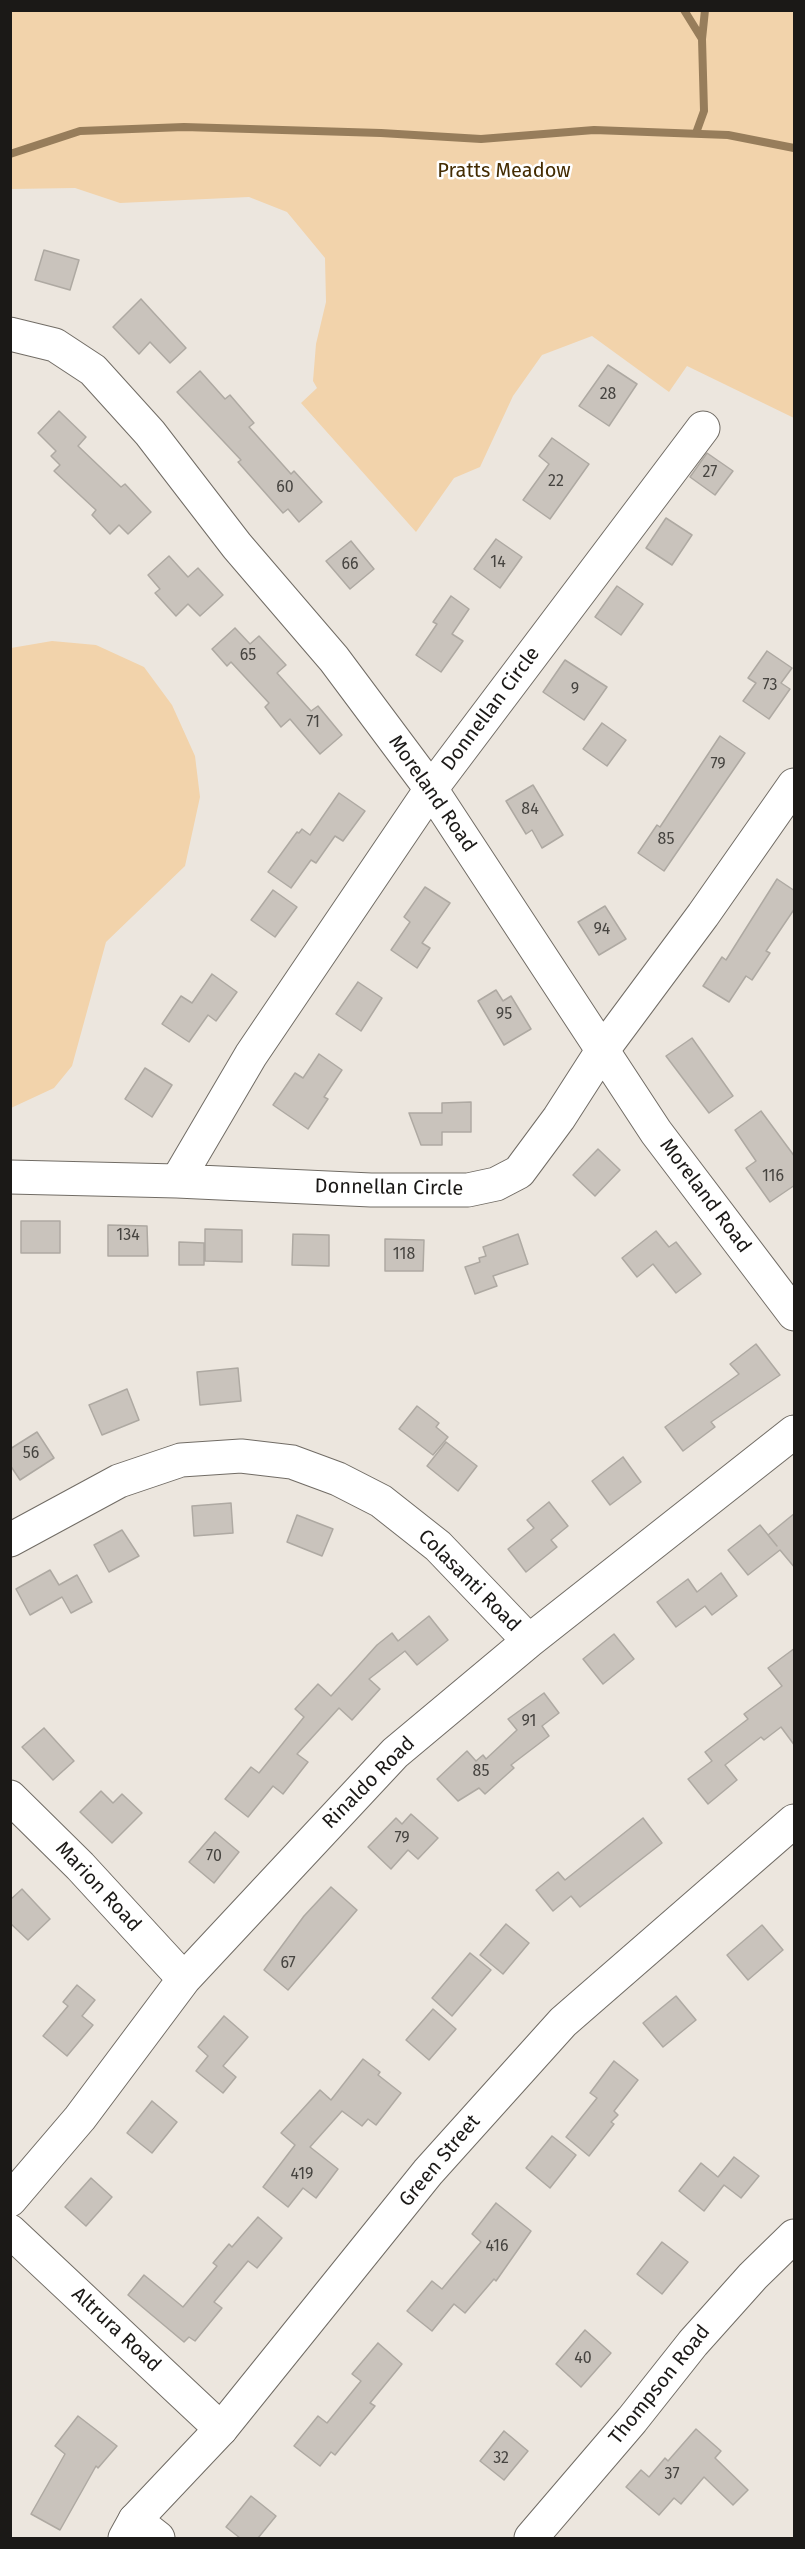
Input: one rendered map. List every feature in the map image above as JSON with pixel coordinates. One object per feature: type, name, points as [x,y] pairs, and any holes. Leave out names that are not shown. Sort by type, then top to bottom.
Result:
[{"type":"street","name":"Moreland Road","points":[[10,334],[55,345],[93,370],[150,434],[237,546],[334,659],[432,789],[656,1132],[790,1295]]},
{"type":"street","name":"Donnellan Circle","points":[[177,1181],[251,1055],[432,789],[703,428]]},
{"type":"street","name":"Donnellan Circle","points":[[10,1177],[177,1181],[371,1190],[468,1190],[496,1184],[519,1172],[559,1118],[602,1051],[795,785]]},
{"type":"street","name":"Rinaldo Road","points":[[10,2200],[80,2118],[184,1978],[395,1753],[529,1641],[795,1432]]},
{"type":"street","name":"Colasanti Road","points":[[10,1540],[119,1481],[181,1460],[241,1456],[292,1462],[338,1479],[381,1501],[438,1546],[529,1641]]},
{"type":"street","name":"Marion Road","points":[[10,1797],[80,1866],[184,1978]]},
{"type":"street","name":"Green Street","points":[[139,2532],[428,2172],[556,2030],[795,1821]]},
{"type":"street","name":"Altrura Road","points":[[10,2231],[221,2429]]},
{"type":"street","name":"Thompson Road","points":[[531,2538],[632,2420],[693,2343],[753,2276],[795,2236]]},
{"type":"green space","name":"Pratts Meadow","points":[[10,11],[794,11],[794,418],[687,366],[669,392],[592,336],[542,355],[513,396],[480,467],[454,478],[416,532],[301,403],[317,388],[313,381],[316,344],[326,302],[325,258],[287,212],[249,197],[120,203],[75,188],[11,189]]},
{"type":"green space","points":[[52,641],[96,645],[144,667],[172,705],[195,756],[200,797],[185,866],[106,942],[72,1066],[54,1088],[11,1108],[11,648]]},
{"type":"building","points":[[44,250],[79,260],[70,290],[35,280]]},
{"type":"building","points":[[141,299],[186,348],[170,363],[150,342],[139,354],[113,327]]},
{"type":"building","points":[[608,365],[637,384],[609,426],[579,406]]},
{"type":"building","points":[[200,371],[225,399],[230,395],[254,423],[249,427],[291,474],[294,471],[322,502],[299,522],[288,509],[283,513],[238,462],[241,460],[177,392]]},
{"type":"building","points":[[59,411],[86,437],[78,446],[121,487],[125,484],[151,512],[128,534],[119,525],[110,534],[92,515],[96,510],[54,471],[60,465],[51,456],[56,451],[38,433]]},
{"type":"building","points":[[552,438],[589,464],[550,519],[523,500],[549,464],[539,456]]},
{"type":"building","points":[[707,453],[733,471],[715,495],[690,477]]},
{"type":"building","points":[[666,518],[692,535],[672,565],[646,548]]},
{"type":"building","points":[[496,539],[522,557],[500,588],[474,569]]},
{"type":"building","points":[[351,541],[374,569],[350,589],[326,561]]},
{"type":"building","points":[[169,556],[188,577],[198,568],[223,595],[200,616],[188,604],[176,616],[155,593],[160,589],[148,575]]},
{"type":"building","points":[[617,586],[643,604],[621,635],[595,617]]},
{"type":"building","points":[[451,596],[469,609],[452,634],[463,641],[441,672],[416,655],[437,624],[433,622]]},
{"type":"building","points":[[235,628],[250,644],[259,636],[286,665],[277,673],[311,711],[318,706],[342,735],[320,754],[290,719],[281,727],[265,707],[269,703],[231,662],[227,666],[212,649]]},
{"type":"building","points":[[767,651],[792,668],[781,683],[790,689],[769,719],[743,701],[756,683],[748,678]]},
{"type":"building","points":[[565,660],[607,687],[584,720],[543,692]]},
{"type":"building","points":[[602,723],[626,740],[607,766],[583,749]]},
{"type":"building","points":[[720,736],[745,753],[664,871],[638,853],[657,825],[660,827]]},
{"type":"building","points":[[533,785],[563,835],[542,848],[532,830],[526,834],[506,801]]},
{"type":"building","points":[[339,793],[365,811],[343,841],[335,836],[316,863],[311,860],[291,888],[268,872],[297,832],[299,833],[302,829],[310,835]]},
{"type":"building","points":[[777,879],[795,891],[795,908],[766,951],[770,953],[752,980],[746,976],[729,1002],[703,986],[722,957],[726,960]]},
{"type":"building","points":[[425,887],[450,903],[422,943],[430,948],[417,968],[391,950],[410,922],[404,917]]},
{"type":"building","points":[[273,890],[297,907],[275,937],[251,920]]},
{"type":"building","points":[[605,906],[626,939],[599,955],[578,922]]},
{"type":"building","points":[[212,974],[237,992],[216,1021],[208,1015],[189,1042],[162,1024],[181,996],[192,1003]]},
{"type":"building","points":[[358,982],[382,998],[361,1031],[336,1014]]},
{"type":"building","points":[[496,990],[503,1001],[511,996],[531,1029],[504,1045],[478,1001]]},
{"type":"building","points":[[692,1038],[733,1096],[709,1113],[666,1056]]},
{"type":"building","points":[[319,1054],[342,1070],[324,1097],[328,1099],[308,1129],[273,1105],[295,1073],[303,1078]]},
{"type":"building","points":[[145,1068],[172,1085],[152,1117],[125,1099]]},
{"type":"building","points":[[471,1102],[471,1132],[442,1132],[442,1145],[421,1145],[409,1113],[442,1113],[442,1103]]},
{"type":"building","points":[[761,1111],[795,1157],[795,1185],[770,1202],[746,1168],[756,1161],[735,1130]]},
{"type":"building","points":[[598,1149],[620,1170],[595,1196],[573,1175]]},
{"type":"building","points":[[21,1221],[60,1221],[60,1253],[21,1253]]},
{"type":"building","points":[[108,1225],[147,1226],[148,1256],[108,1256]]},
{"type":"building","points":[[205,1229],[242,1230],[242,1262],[205,1261]]},
{"type":"building","points":[[656,1231],[669,1247],[676,1242],[701,1274],[676,1293],[653,1264],[637,1277],[622,1258]]},
{"type":"building","points":[[293,1234],[329,1235],[329,1266],[292,1265]]},
{"type":"building","points":[[518,1234],[528,1264],[493,1276],[497,1286],[475,1294],[465,1267],[480,1262],[479,1258],[486,1256],[483,1247]]},
{"type":"building","points":[[385,1239],[424,1240],[423,1271],[385,1271]]},
{"type":"building","points":[[179,1242],[204,1243],[204,1265],[179,1265]]},
{"type":"building","points":[[756,1344],[780,1375],[711,1422],[715,1427],[683,1451],[665,1427],[739,1374],[730,1364]]},
{"type":"building","points":[[238,1368],[241,1401],[200,1405],[197,1372]]},
{"type":"building","points":[[127,1389],[139,1420],[102,1435],[89,1405]]},
{"type":"building","points":[[417,1406],[439,1423],[436,1427],[448,1437],[433,1455],[399,1429]]},
{"type":"building","points":[[37,1432],[54,1458],[20,1480],[10,1465],[10,1449]]},
{"type":"building","points":[[446,1442],[477,1466],[458,1491],[427,1466]]},
{"type":"building","points":[[623,1457],[641,1482],[610,1505],[592,1481]]},
{"type":"building","points":[[549,1502],[568,1526],[551,1540],[557,1547],[526,1572],[508,1549],[534,1528],[527,1520]]},
{"type":"building","points":[[231,1503],[233,1533],[194,1536],[192,1506]]},
{"type":"building","points":[[795,1513],[795,1568],[780,1550],[748,1575],[728,1550],[760,1525],[768,1535]]},
{"type":"building","points":[[297,1515],[333,1529],[322,1556],[287,1542]]},
{"type":"building","points":[[122,1530],[139,1556],[109,1572],[94,1545]]},
{"type":"building","points":[[50,1570],[59,1585],[77,1575],[92,1602],[71,1613],[62,1597],[30,1615],[16,1589]]},
{"type":"building","points":[[721,1573],[737,1596],[712,1615],[705,1606],[676,1627],[657,1602],[688,1579],[697,1592]]},
{"type":"building","points":[[429,1616],[448,1640],[417,1665],[405,1651],[369,1679],[380,1689],[352,1720],[339,1708],[297,1754],[308,1762],[283,1794],[273,1786],[248,1817],[225,1799],[251,1767],[259,1773],[304,1717],[295,1709],[318,1684],[331,1696],[377,1645],[392,1633],[398,1641]]},
{"type":"building","points":[[614,1634],[634,1659],[603,1684],[583,1659]]},
{"type":"building","points":[[795,1648],[795,1746],[781,1727],[764,1740],[761,1737],[725,1765],[737,1780],[708,1804],[688,1779],[712,1761],[705,1752],[748,1719],[744,1714],[782,1686],[768,1668]]},
{"type":"building","points":[[544,1693],[559,1713],[542,1726],[549,1736],[511,1765],[514,1768],[485,1794],[479,1788],[458,1801],[437,1779],[467,1751],[476,1761],[483,1755],[486,1759],[517,1730],[508,1719]]},
{"type":"building","points":[[44,1728],[74,1761],[53,1780],[22,1747]]},
{"type":"building","points":[[101,1791],[113,1803],[122,1794],[142,1813],[112,1843],[80,1812]]},
{"type":"building","points":[[411,1814],[438,1838],[418,1859],[408,1850],[391,1869],[368,1847],[396,1818],[402,1824]]},
{"type":"building","points":[[643,1818],[662,1843],[580,1907],[571,1896],[553,1911],[536,1890],[558,1872],[565,1880]]},
{"type":"building","points":[[215,1832],[239,1852],[214,1883],[189,1862]]},
{"type":"building","points":[[331,1887],[357,1910],[288,1990],[264,1970],[304,1916]]},
{"type":"building","points":[[22,1889],[50,1919],[28,1940],[10,1923],[10,1900]]},
{"type":"building","points":[[506,1924],[529,1943],[503,1974],[480,1955]]},
{"type":"building","points":[[762,1925],[783,1950],[748,1980],[727,1955]]},
{"type":"building","points":[[470,1953],[491,1970],[452,2016],[432,1998]]},
{"type":"building","points":[[77,1985],[95,2000],[82,2016],[93,2025],[67,2056],[43,2036],[68,2006],[63,2002]]},
{"type":"building","points":[[676,1996],[696,2020],[663,2047],[643,2023]]},
{"type":"building","points":[[433,2009],[456,2029],[429,2060],[406,2040]]},
{"type":"building","points":[[224,2016],[248,2037],[223,2066],[236,2077],[223,2093],[196,2071],[208,2056],[198,2047]]},
{"type":"building","points":[[363,2059],[380,2072],[378,2075],[401,2093],[376,2125],[368,2119],[362,2126],[342,2111],[310,2147],[338,2169],[316,2198],[303,2188],[288,2207],[263,2187],[295,2145],[281,2133],[320,2090],[331,2100]]},
{"type":"building","points":[[614,2061],[638,2080],[614,2111],[618,2115],[611,2122],[614,2124],[589,2156],[566,2137],[597,2098],[590,2093]]},
{"type":"building","points":[[152,2101],[177,2122],[152,2153],[127,2133]]},
{"type":"building","points":[[552,2136],[576,2155],[550,2188],[526,2168]]},
{"type":"building","points":[[734,2157],[759,2176],[741,2198],[724,2185],[704,2211],[679,2191],[701,2163],[718,2177]]},
{"type":"building","points":[[91,2178],[112,2197],[86,2226],[65,2207]]},
{"type":"building","points":[[496,2203],[531,2231],[496,2281],[494,2279],[465,2313],[454,2304],[432,2331],[407,2311],[432,2281],[442,2289],[481,2242],[472,2234]]},
{"type":"building","points":[[258,2217],[282,2238],[257,2268],[248,2261],[214,2302],[222,2308],[195,2341],[189,2337],[184,2342],[128,2295],[144,2275],[183,2307],[217,2266],[213,2263],[229,2244],[232,2247]]},
{"type":"building","points":[[662,2242],[688,2262],[662,2294],[637,2274]]},
{"type":"building","points":[[585,2330],[611,2353],[581,2387],[556,2364]]},
{"type":"building","points":[[378,2343],[402,2364],[370,2403],[375,2406],[335,2455],[331,2452],[320,2466],[294,2446],[318,2416],[327,2423],[361,2381],[352,2374]]},
{"type":"building","points":[[78,2416],[117,2446],[98,2468],[96,2466],[60,2530],[31,2514],[65,2454],[55,2446]]},
{"type":"building","points":[[696,2429],[721,2451],[715,2458],[748,2490],[733,2505],[704,2477],[681,2504],[674,2498],[659,2515],[626,2487],[641,2470],[649,2477],[665,2458],[668,2461]]},
{"type":"building","points":[[504,2431],[528,2451],[504,2480],[480,2461]]},
{"type":"building","points":[[251,2496],[276,2516],[258,2538],[240,2538],[226,2527]]},
{"type":"waterway","points":[[684,10],[702,39],[704,111],[696,133]]},
{"type":"waterway","points":[[702,39],[705,10]]},
{"type":"waterway","points":[[10,154],[80,131],[184,127],[381,133],[481,139],[594,130],[728,135],[794,148]]}]
